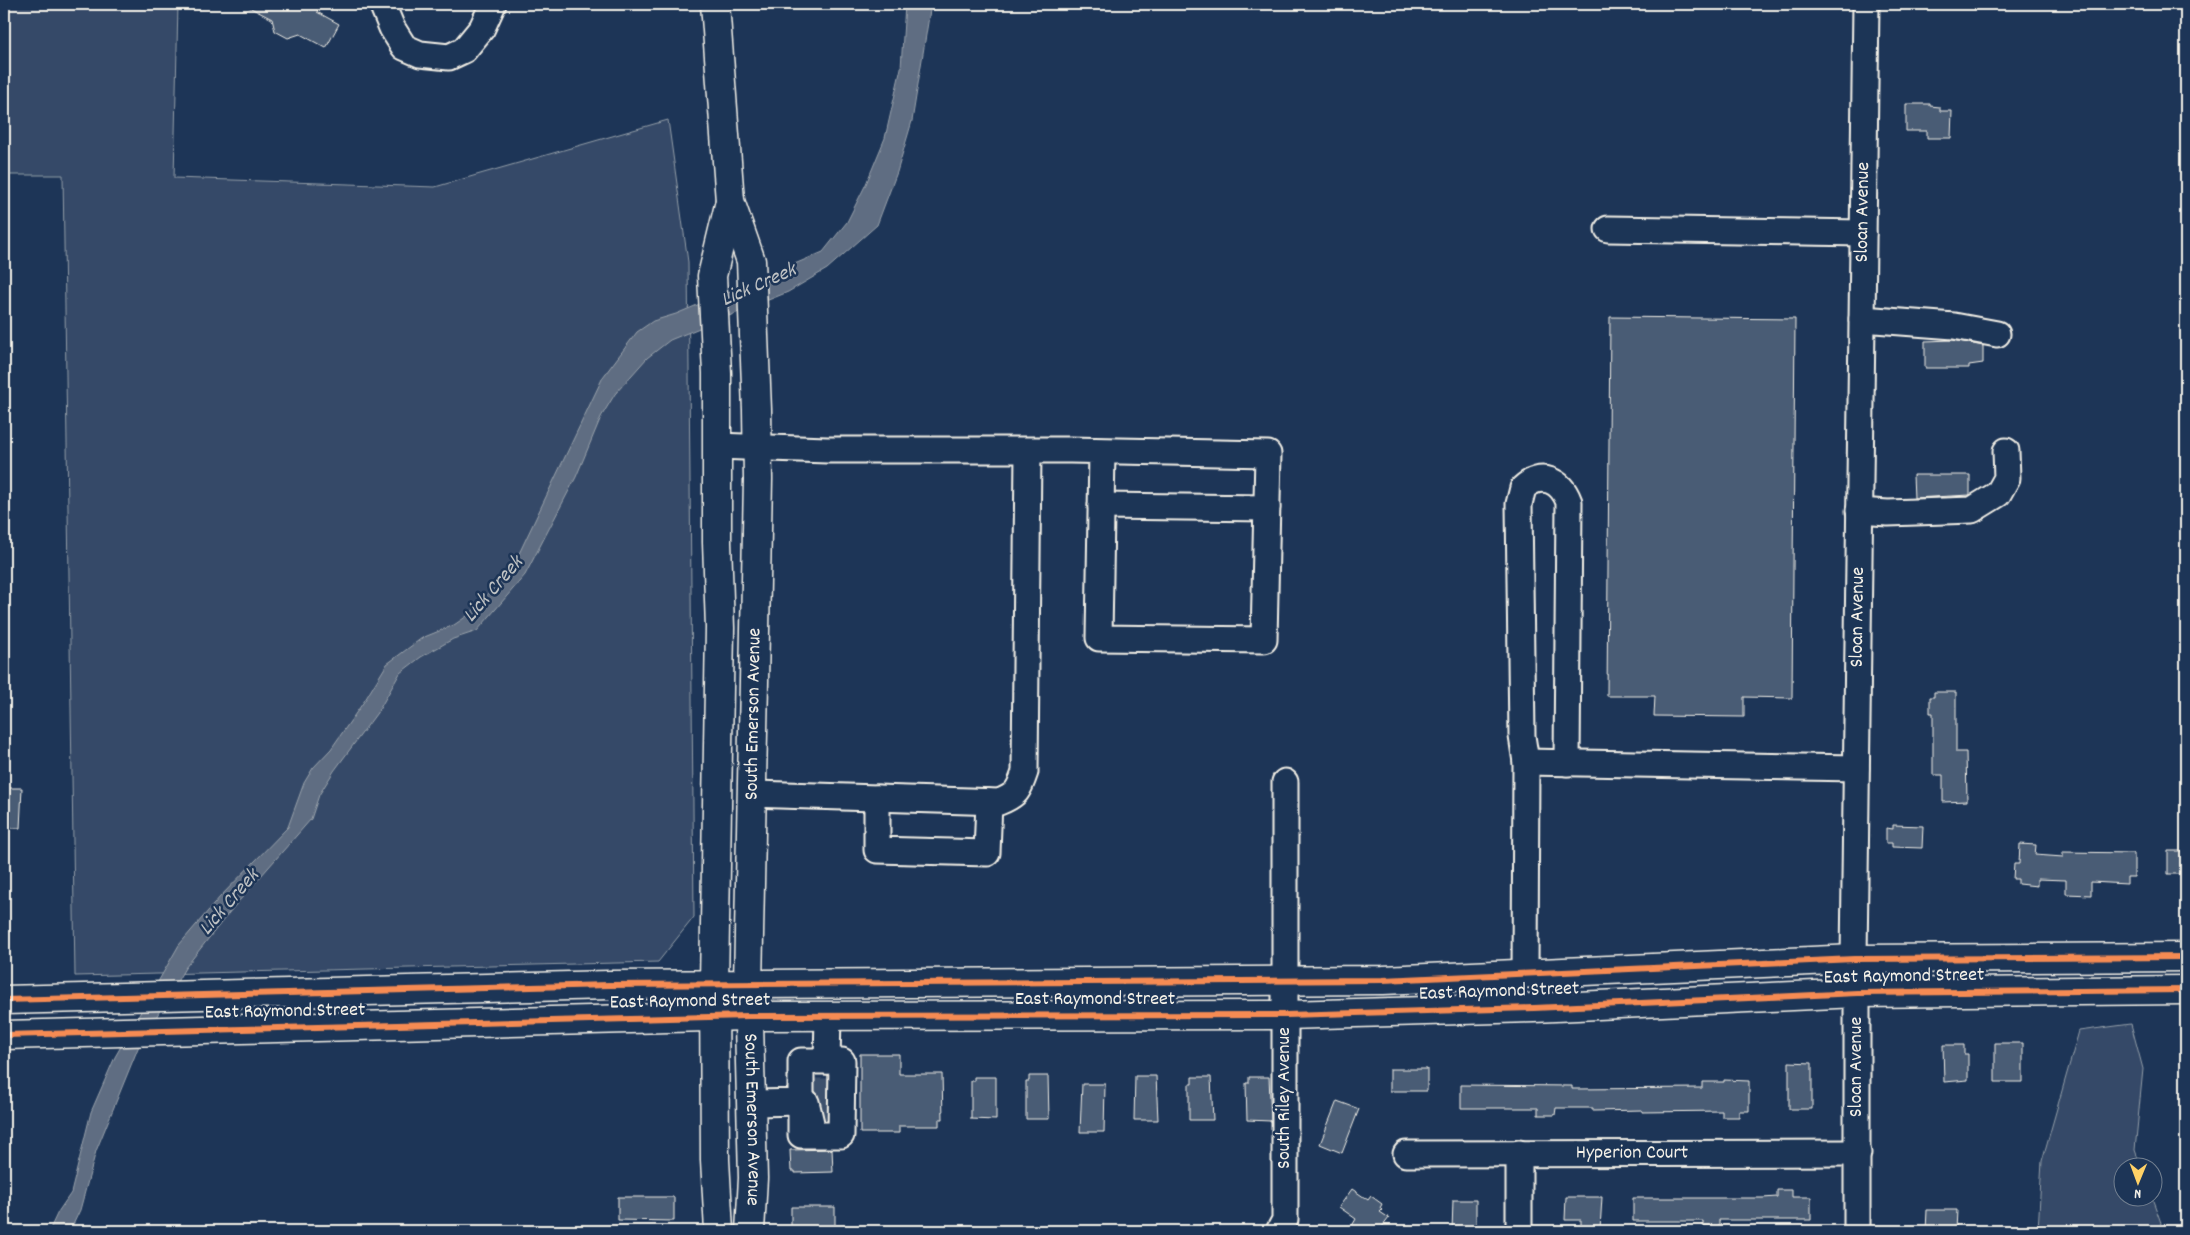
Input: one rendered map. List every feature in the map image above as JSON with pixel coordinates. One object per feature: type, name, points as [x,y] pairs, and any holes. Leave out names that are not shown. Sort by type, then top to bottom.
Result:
[{"type":"main road","name":"South Emerson Avenue","points":[[715,4],[730,201],[751,261],[755,333],[758,447],[748,985],[753,1178],[750,1231]]},
{"type":"main road","name":"South Emerson Avenue","points":[[719,1231],[715,1160],[714,984],[720,628],[716,348],[712,276],[730,201]]},
{"type":"main road","name":"East Raymond Street","points":[[4,1000],[714,984],[1389,979],[1854,959],[2186,957]]},
{"type":"main road","name":"East Raymond Street","points":[[4,1035],[714,1016],[1286,1015],[1524,1008],[1857,993],[2186,990]]},
{"type":"street","points":[[382,4],[392,28],[404,47],[420,54],[449,57],[464,50],[482,28],[493,4]]},
{"type":"street","name":"Sloan Avenue","points":[[1857,1231],[1857,993],[1854,959],[1866,4]]},
{"type":"street","points":[[1608,229],[1863,233]]},
{"type":"street","points":[[1862,319],[1954,326],[1997,334]]},
{"type":"street","points":[[717,446],[827,450],[1102,451],[1268,454],[1264,640],[1099,638],[1102,451]]},
{"type":"street","points":[[752,794],[999,802],[1011,797],[1020,788],[1024,772],[1028,451]]},
{"type":"street","points":[[1860,511],[1888,513],[1972,510],[1998,494],[2007,478],[2006,451]]},
{"type":"street","points":[[1525,974],[1526,762],[1522,736],[1519,504],[1523,488],[1530,481],[1545,478],[1561,487],[1569,502],[1567,763]]},
{"type":"street","points":[[1101,506],[1267,508]]},
{"type":"street","points":[[1526,762],[1856,768]]},
{"type":"street","name":"South Riley Avenue","points":[[1279,1231],[1285,1220],[1285,782]]},
{"type":"street","points":[[877,798],[877,850],[987,853],[989,802]]},
{"type":"street","points":[[751,1103],[821,1097],[828,1016]]},
{"type":"street","points":[[1518,1153],[1519,1231]]},
{"type":"street","name":"Hyperion Court","points":[[1406,1154],[1858,1153]]},
{"type":"shaded area","points":[[4,4],[178,4],[174,178],[435,187],[668,120],[688,262],[694,917],[658,962],[75,976],[63,175],[4,175]]},
{"type":"shaded area","points":[[2131,1024],[2143,1069],[2135,1150],[2138,1158],[2112,1158],[2112,1208],[2156,1208],[2164,1231],[2038,1231],[2042,1161],[2079,1031]]},
{"type":"water","name":"Lick Creek","points":[[905,4],[931,4],[912,121],[897,172],[877,225],[827,269],[788,292],[670,340],[647,358],[615,394],[601,417],[576,477],[525,575],[477,631],[453,639],[421,657],[400,673],[379,710],[334,771],[319,795],[311,819],[232,909],[185,968],[138,1048],[96,1151],[80,1210],[70,1231],[49,1231],[58,1212],[71,1193],[91,1112],[115,1057],[179,945],[220,897],[288,827],[304,783],[313,768],[331,749],[387,664],[422,638],[454,625],[470,614],[515,562],[603,377],[637,332],[653,321],[676,314],[823,252],[847,222],[866,184],[885,138],[901,68]]},
{"type":"building","points":[[243,4],[308,4],[318,9],[317,12],[339,24],[326,48],[300,34],[288,38],[275,31],[272,19]]},
{"type":"building","points":[[1906,104],[1930,104],[1930,106],[1940,107],[1940,111],[1952,111],[1951,138],[1927,138],[1927,131],[1906,131]]},
{"type":"building","points":[[1610,317],[1795,319],[1792,698],[1744,697],[1744,717],[1654,716],[1655,696],[1607,696]]},
{"type":"building","points":[[1953,340],[1983,346],[1983,363],[1969,365],[1969,368],[1925,368],[1925,341]]},
{"type":"building","points":[[1913,475],[1970,475],[1970,495],[1914,498]]},
{"type":"building","points":[[1934,692],[1956,692],[1956,752],[1966,752],[1967,801],[1943,802],[1943,775],[1933,775],[1933,713],[1930,713],[1930,697],[1934,697]]},
{"type":"building","points":[[4,788],[22,788],[20,828],[4,828]]},
{"type":"building","points":[[1893,825],[1923,826],[1922,848],[1892,847],[1892,843],[1886,843],[1886,828],[1893,829]]},
{"type":"building","points":[[2020,844],[2036,845],[2035,855],[2063,857],[2063,852],[2134,853],[2134,877],[2127,877],[2127,884],[2091,882],[2091,895],[2066,894],[2066,880],[2037,879],[2037,886],[2018,884],[2018,879],[2013,879],[2014,864],[2019,864]]},
{"type":"building","points":[[2168,851],[2186,851],[2186,874],[2168,874]]},
{"type":"building","points":[[1995,1043],[2023,1043],[2023,1082],[1995,1082]]},
{"type":"building","points":[[1943,1045],[1964,1045],[1964,1054],[1968,1054],[1968,1080],[1944,1082]]},
{"type":"building","points":[[860,1054],[899,1054],[899,1074],[942,1074],[943,1119],[939,1119],[939,1126],[899,1126],[899,1133],[860,1133]]},
{"type":"building","points":[[1789,1062],[1812,1063],[1812,1109],[1789,1109]]},
{"type":"building","points":[[1390,1069],[1427,1069],[1427,1091],[1390,1091]]},
{"type":"building","points":[[1029,1076],[1048,1076],[1049,1119],[1026,1119],[1026,1081],[1029,1081]]},
{"type":"building","points":[[1135,1076],[1156,1076],[1158,1120],[1134,1120]]},
{"type":"building","points":[[974,1077],[996,1077],[996,1120],[971,1119],[971,1081],[974,1081]]},
{"type":"building","points":[[1192,1077],[1211,1077],[1213,1120],[1189,1120],[1189,1084],[1192,1084]]},
{"type":"building","points":[[1249,1077],[1269,1077],[1271,1121],[1247,1120],[1246,1083],[1249,1083]]},
{"type":"building","points":[[1724,1080],[1749,1081],[1749,1111],[1739,1111],[1739,1117],[1722,1117],[1722,1111],[1642,1112],[1642,1110],[1593,1111],[1593,1108],[1556,1108],[1555,1115],[1538,1115],[1538,1108],[1461,1108],[1461,1085],[1572,1086],[1572,1089],[1702,1088],[1702,1082],[1724,1082]]},
{"type":"building","points":[[1082,1084],[1105,1084],[1104,1132],[1080,1132]]},
{"type":"building","points":[[1337,1101],[1359,1109],[1342,1153],[1320,1144]]},
{"type":"building","points":[[832,1149],[833,1172],[795,1173],[795,1171],[791,1171],[790,1150]]},
{"type":"building","points":[[1352,1189],[1368,1200],[1371,1196],[1382,1204],[1380,1212],[1389,1218],[1379,1231],[1349,1231],[1356,1219],[1339,1207]]},
{"type":"building","points":[[1777,1190],[1792,1190],[1792,1197],[1811,1197],[1811,1220],[1719,1220],[1719,1226],[1703,1226],[1703,1221],[1633,1221],[1633,1198],[1763,1198],[1777,1197]]},
{"type":"building","points":[[618,1197],[674,1197],[674,1221],[618,1220]]},
{"type":"building","points":[[1566,1197],[1602,1197],[1600,1229],[1581,1229],[1581,1220],[1565,1220]]},
{"type":"building","points":[[1453,1200],[1476,1200],[1476,1231],[1452,1231]]},
{"type":"building","points":[[791,1207],[835,1207],[835,1230],[791,1231]]},
{"type":"building","points":[[1927,1210],[1957,1210],[1956,1231],[1926,1231]]},
{"type":"tunnel","points":[[811,1091],[830,1091]]},
{"type":"tunnel","points":[[811,1109],[830,1109]]},
{"type":"cycle path","points":[[4,1000],[609,985],[1383,980],[1854,959],[2186,957]]},
{"type":"cycle path","points":[[4,1035],[748,1016],[1286,1015],[1534,1008],[1857,993],[2186,990]]}]
